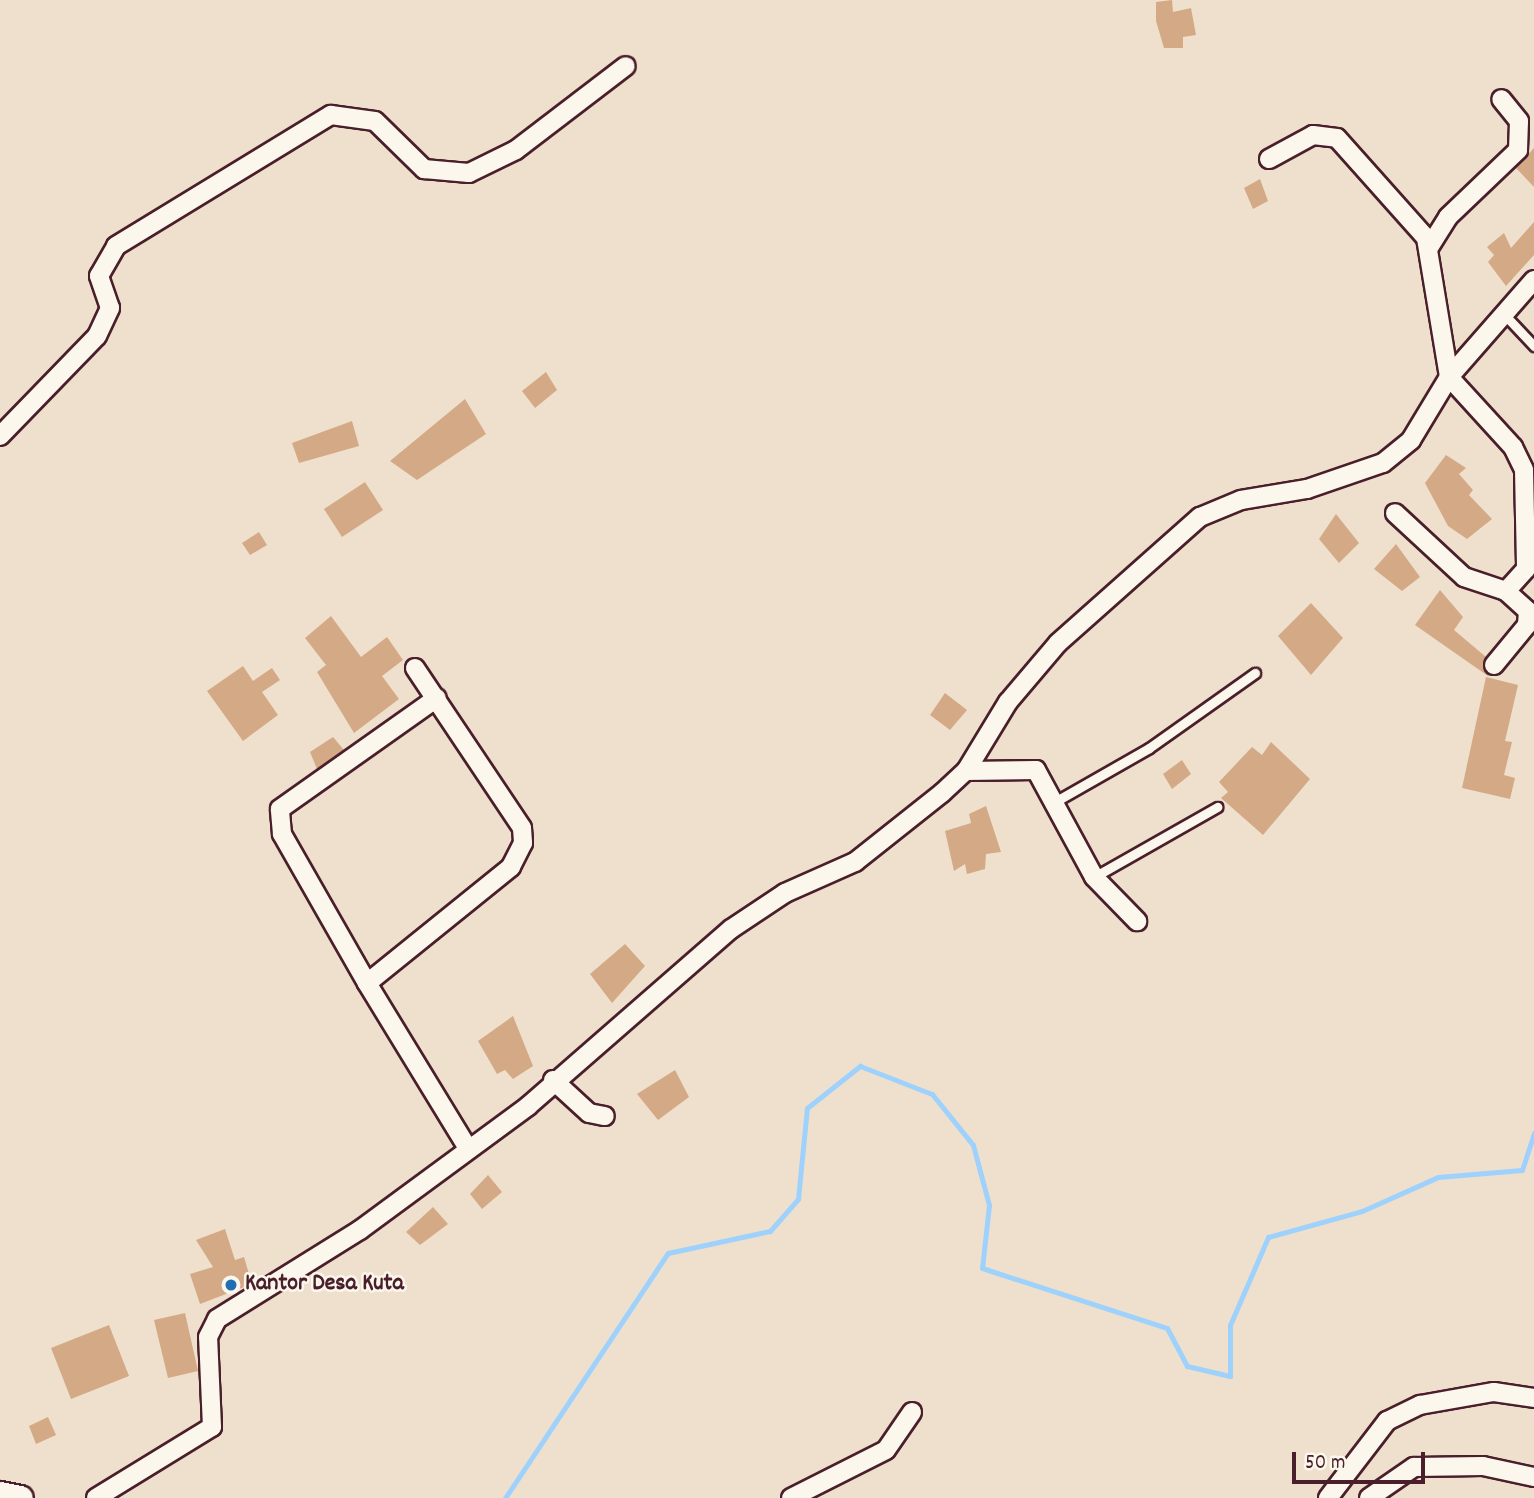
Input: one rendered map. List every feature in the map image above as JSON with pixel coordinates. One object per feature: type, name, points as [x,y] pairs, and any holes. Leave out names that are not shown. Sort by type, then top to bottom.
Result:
[{"type":"main road","points":[[0,1494],[21,1498]]},
{"type":"street","points":[[0,436],[97,336],[110,308],[99,276],[116,246],[331,115],[375,121],[424,169],[469,173],[516,150],[626,66]]},
{"type":"street","points":[[1430,246],[1448,217],[1518,150],[1519,121],[1502,99]]},
{"type":"street","points":[[1269,159],[1313,135],[1336,138],[1430,246],[1449,377],[1513,447],[1524,470],[1529,559],[1506,591]]},
{"type":"street","points":[[96,1498],[212,1427],[208,1337],[218,1319],[360,1230],[553,1080],[731,929],[785,893],[855,862],[966,771],[1008,702],[1058,643],[1173,537],[1241,500],[1307,489],[1383,463],[1411,440],[1449,377],[1502,312],[1534,280]]},
{"type":"street","points":[[1395,513],[1464,577],[1506,591],[1528,611],[1527,625],[1521,640],[1494,665]]},
{"type":"street","points":[[367,984],[510,867],[523,843],[515,813],[415,668]]},
{"type":"street","points":[[437,698],[280,808],[282,834],[367,984],[467,1147]]},
{"type":"street","points":[[966,771],[1035,770],[1050,805],[1094,877],[1137,921]]},
{"type":"street","points":[[553,1080],[589,1113],[605,1116]]},
{"type":"street","points":[[1328,1498],[1387,1421],[1440,1400],[1494,1391],[1534,1398]]},
{"type":"street","points":[[791,1498],[886,1450],[912,1412]]},
{"type":"street","points":[[1369,1498],[1414,1467],[1483,1466],[1534,1477]]},
{"type":"lane","points":[[1502,312],[1534,346]]},
{"type":"lane","points":[[1050,805],[1149,748],[1255,673]]},
{"type":"lane","points":[[1094,877],[1217,807]]},
{"type":"building","points":[[1172,0],[1173,12],[1191,8],[1196,35],[1183,37],[1183,48],[1164,48],[1156,21],[1156,2]]},
{"type":"building","points":[[1534,148],[1534,187],[1516,168]]},
{"type":"building","points":[[1260,179],[1268,201],[1253,209],[1244,188]]},
{"type":"building","points":[[1534,222],[1534,255],[1506,286],[1488,262],[1494,255],[1487,247],[1504,233],[1511,248]]},
{"type":"building","points":[[546,372],[557,390],[535,408],[522,391]]},
{"type":"building","points":[[465,399],[486,434],[417,480],[390,461]]},
{"type":"building","points":[[352,421],[359,446],[299,463],[292,443]]},
{"type":"building","points":[[1446,455],[1466,468],[1459,474],[1473,490],[1469,495],[1492,519],[1467,539],[1448,526],[1425,483]]},
{"type":"building","points":[[365,482],[383,510],[342,537],[324,509]]},
{"type":"building","points":[[1336,514],[1359,543],[1339,563],[1319,539]]},
{"type":"building","points":[[259,532],[267,545],[250,555],[242,543]]},
{"type":"building","points":[[1396,544],[1420,577],[1402,591],[1374,569]]},
{"type":"building","points":[[1440,590],[1463,617],[1454,630],[1486,657],[1488,676],[1415,625]]},
{"type":"building","points":[[1311,603],[1343,638],[1311,675],[1278,636]]},
{"type":"building","points":[[331,616],[361,657],[387,637],[403,660],[382,676],[399,699],[354,733],[317,672],[326,665],[305,638]]},
{"type":"building","points":[[243,666],[253,681],[272,668],[280,680],[262,692],[278,715],[243,741],[207,691]]},
{"type":"building","points":[[1486,677],[1518,685],[1505,741],[1512,742],[1504,775],[1515,778],[1510,799],[1462,788]]},
{"type":"building","points":[[945,693],[967,710],[950,730],[930,715]]},
{"type":"building","points":[[333,737],[344,750],[317,769],[310,752]]},
{"type":"building","points":[[1271,742],[1310,779],[1263,835],[1221,798],[1228,792],[1219,782],[1252,747],[1262,755]]},
{"type":"building","points":[[1182,760],[1191,774],[1172,789],[1163,774]]},
{"type":"building","points":[[986,806],[1001,852],[986,854],[985,869],[967,874],[965,864],[954,871],[945,831],[971,823],[969,814]]},
{"type":"building","points":[[625,944],[645,966],[612,1003],[590,974]]},
{"type":"building","points":[[513,1016],[533,1066],[513,1079],[505,1070],[497,1074],[478,1041]]},
{"type":"building","points":[[675,1070],[689,1097],[658,1120],[637,1094]]},
{"type":"building","points":[[488,1175],[502,1192],[482,1209],[470,1194]]},
{"type":"building","points":[[433,1207],[448,1224],[420,1245],[406,1232]]},
{"type":"building","points":[[225,1229],[235,1260],[244,1257],[252,1284],[200,1304],[190,1274],[213,1267],[196,1240]]},
{"type":"building","points":[[185,1313],[198,1371],[168,1378],[154,1320]]},
{"type":"building","points":[[109,1325],[129,1376],[71,1399],[51,1348]]},
{"type":"building","points":[[48,1417],[56,1435],[36,1444],[29,1426]]},
{"type":"waterway","points":[[505,1498],[668,1253],[770,1231],[798,1199],[807,1108],[860,1066],[932,1094],[973,1145],[989,1205],[982,1268],[1167,1328],[1187,1366],[1230,1376],[1230,1325],[1268,1237],[1362,1211],[1438,1177],[1522,1170],[1534,1133]]},
{"type":"place","name":"Kantor Desa Kuta","points":[[231,1285]]}]
